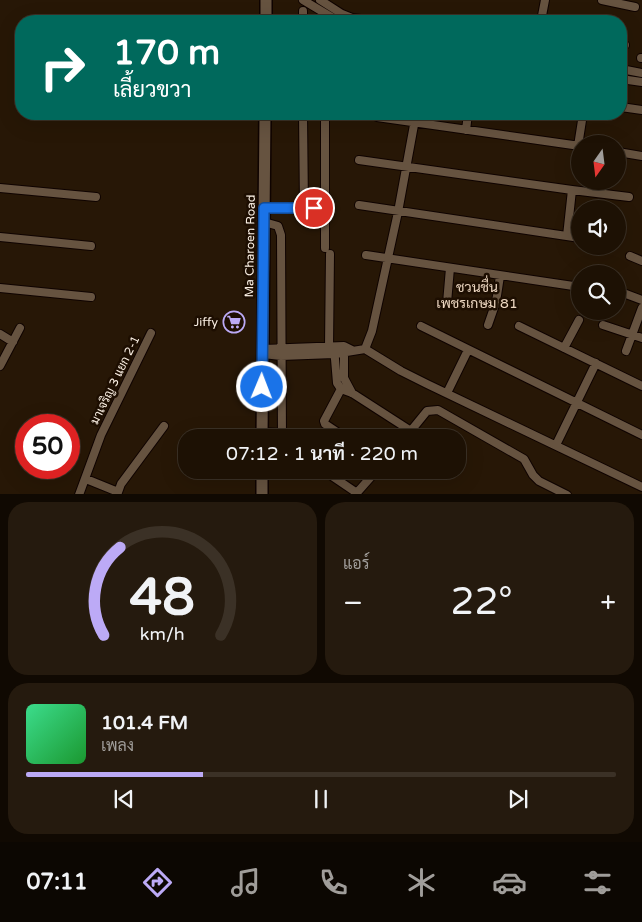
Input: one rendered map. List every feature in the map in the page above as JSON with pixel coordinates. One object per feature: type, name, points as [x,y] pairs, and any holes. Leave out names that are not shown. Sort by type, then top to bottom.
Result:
[{"type":"main road","points":[[266,0],[266,15]]},
{"type":"main road","name":"Ma Charoen Road","points":[[262,429],[265,120]]},
{"type":"main road","points":[[262,479],[262,494]]},
{"type":"street","points":[[303,0],[331,15]]},
{"type":"street","points":[[320,0],[335,15]]},
{"type":"street","points":[[542,15],[545,0]]},
{"type":"street","points":[[602,0],[635,7]]},
{"type":"street","points":[[627,70],[642,72]]},
{"type":"street","points":[[627,80],[642,82]]},
{"type":"street","points":[[627,108],[642,110]]},
{"type":"street","points":[[303,120],[304,208]]},
{"type":"street","points":[[325,120],[324,208],[337,383],[341,389],[352,393],[401,429]]},
{"type":"street","points":[[400,120],[571,145]]},
{"type":"street","points":[[466,130],[467,120]]},
{"type":"street","points":[[581,135],[583,120]]},
{"type":"street","points":[[366,349],[372,331],[398,212],[415,122]]},
{"type":"street","points":[[626,153],[642,156]]},
{"type":"street","points":[[359,160],[571,190]]},
{"type":"street","points":[[0,190],[96,197]]},
{"type":"street","points":[[568,236],[572,190],[629,197]]},
{"type":"street","points":[[359,205],[571,236]]},
{"type":"street","points":[[264,208],[324,208]]},
{"type":"street","points":[[264,222],[278,226],[281,235],[282,429]]},
{"type":"street","points":[[0,237],[91,246]]},
{"type":"street","points":[[366,255],[571,286]]},
{"type":"street","points":[[630,256],[642,261]]},
{"type":"street","points":[[446,303],[450,268]]},
{"type":"street","points":[[488,325],[496,302],[500,276]]},
{"type":"street","points":[[0,288],[91,297]]},
{"type":"street","points":[[626,294],[642,300]]},
{"type":"street","points":[[626,351],[642,308]]},
{"type":"street","points":[[564,348],[579,320]]},
{"type":"street","points":[[603,324],[642,338]]},
{"type":"street","points":[[421,326],[642,435]]},
{"type":"street","points":[[519,326],[642,386]]},
{"type":"street","points":[[0,366],[20,328]]},
{"type":"street","name":"มาเจริญ 3 แยก 2-1","points":[[79,494],[101,435],[151,333]]},
{"type":"street","points":[[0,334],[13,342]]},
{"type":"street","points":[[263,351],[366,349],[401,371],[642,487]]},
{"type":"street","points":[[344,350],[344,378],[352,393]]},
{"type":"street","points":[[447,393],[468,350]]},
{"type":"street","points":[[556,445],[596,363]]},
{"type":"street","points":[[332,429],[324,421],[341,389]]},
{"type":"street","points":[[412,429],[427,411],[438,410],[524,459],[533,475],[539,481],[567,494]]},
{"type":"street","points":[[86,479],[118,493],[121,484],[164,426]]},
{"type":"street","points":[[335,479],[356,494],[369,479]]},
{"type":"place","name":"Jiffy","points":[[234,322]]},
{"type":"district","name":"ชวนชื่น เพชรเกษม 81","points":[[477,296]]},
{"type":"route","points":[[262,387],[264,208],[314,208]]}]
